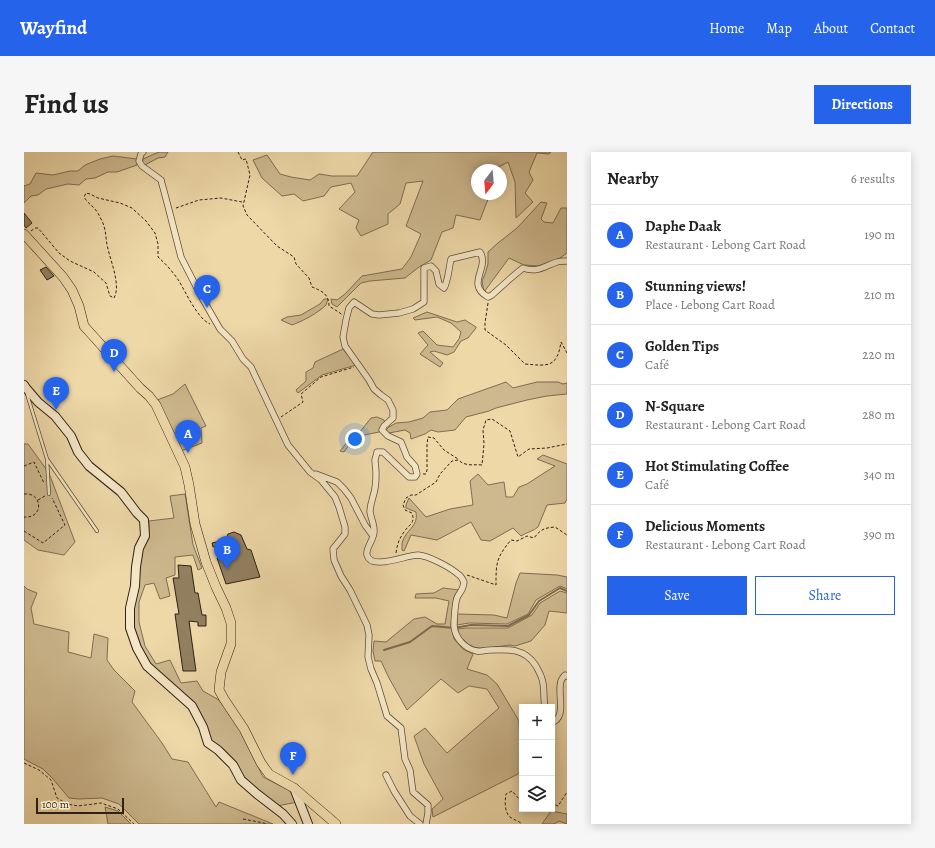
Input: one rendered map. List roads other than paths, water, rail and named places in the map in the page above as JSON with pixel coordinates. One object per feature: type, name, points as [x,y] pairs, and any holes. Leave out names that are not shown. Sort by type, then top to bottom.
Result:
[{"type":"highway","points":[[25,235],[72,290],[84,326],[156,405],[185,467],[195,524],[206,562],[231,623],[231,644],[221,672],[219,690],[244,728],[261,763],[269,774],[294,788],[336,824]]},
{"type":"main road","points":[[25,386],[38,402],[55,416],[71,436],[78,452],[89,466],[121,492],[144,520],[145,536],[139,548],[135,586],[130,608],[130,628],[137,648],[144,660],[148,666],[192,706],[203,727],[208,744],[218,750],[233,765],[241,780],[283,814],[292,824]]},
{"type":"main road","points":[[294,788],[308,824]]},
{"type":"street","points":[[143,152],[139,161],[142,166],[160,180],[181,257],[201,296],[220,329],[232,341],[243,359],[251,367],[288,445],[310,472],[321,480],[335,498],[339,507],[345,528],[345,534],[334,549],[334,560],[367,625],[369,635],[368,657],[371,668],[387,716],[401,728],[405,760],[410,770],[414,792],[428,805],[426,824]]},
{"type":"street","points":[[545,704],[542,680],[535,664],[528,657],[517,650],[507,649],[478,651],[461,642],[455,635],[454,625],[457,597],[464,587],[464,582],[460,575],[441,563],[417,555],[381,562],[372,562],[368,559],[366,554],[367,549],[373,540],[374,530],[370,513],[370,504],[375,490],[375,461],[377,452],[383,452],[409,477],[415,477],[417,474],[415,466],[407,457],[401,442],[388,436],[382,430],[384,426],[393,418],[393,410],[388,400],[374,389],[345,346],[343,338],[349,308],[354,302],[372,314],[379,315],[399,313],[413,309],[424,302],[424,268],[431,266],[436,271],[439,284],[444,288],[447,284],[451,259],[480,252],[483,256],[482,266],[477,281],[482,294],[488,297],[523,268],[529,270],[542,268],[559,261],[567,261]]},
{"type":"street","points":[[310,472],[337,482],[344,489],[351,498],[365,525],[373,536]]},
{"type":"street","points":[[555,721],[559,718],[561,711],[559,694],[561,680],[565,675],[567,676]]},
{"type":"street","points":[[386,775],[410,816],[420,824]]},
{"type":"lane","points":[[25,386],[47,458],[49,494]]},
{"type":"lane","points":[[47,458],[97,531]]},
{"type":"waterway","points":[[384,650],[410,642],[432,626],[454,628],[471,625],[508,626],[529,615],[539,601],[560,588],[567,591]]},
{"type":"place","name":"Golden Tips","points":[[207,308]]},
{"type":"place","name":"N-Square","points":[[114,372]]},
{"type":"place","name":"Hot Stimulating Coffee","points":[[56,410]]},
{"type":"place","name":"Daphe Daak","points":[[188,453]]},
{"type":"place","name":"Stunning views!","points":[[227,569]]},
{"type":"place","name":"Delicious Moments","points":[[293,775]]}]
